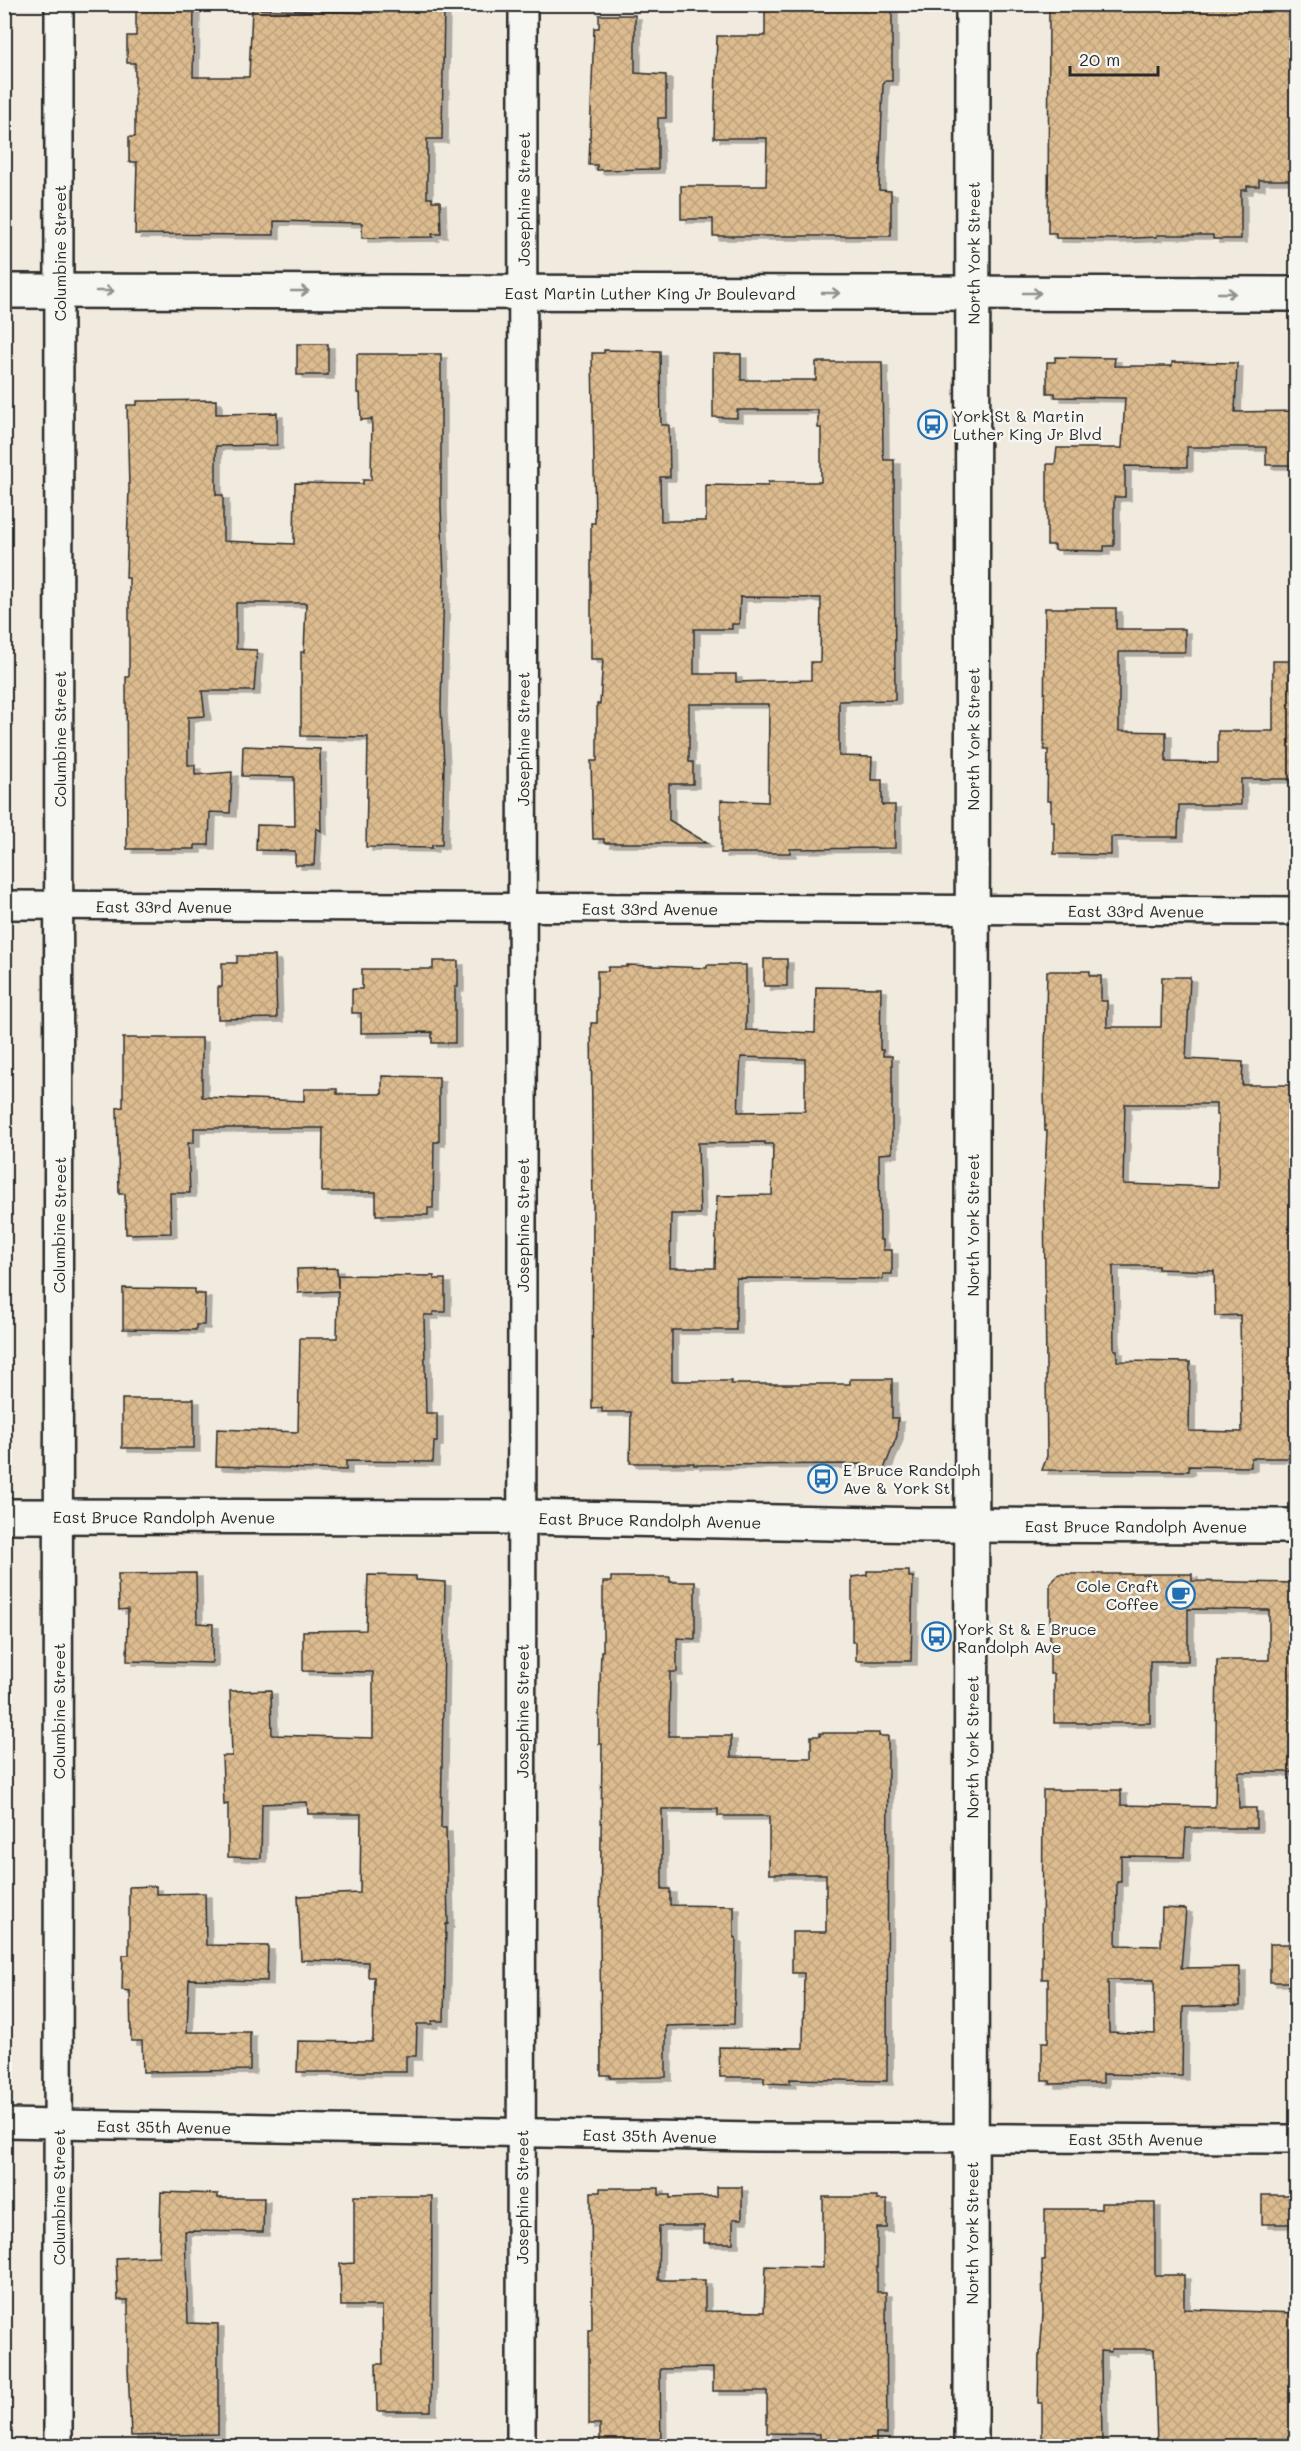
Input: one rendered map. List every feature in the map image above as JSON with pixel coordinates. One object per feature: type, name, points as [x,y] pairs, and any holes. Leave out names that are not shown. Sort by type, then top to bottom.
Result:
[{"type":"main road","name":"North York Street","points":[[971,2446],[973,4]]},
{"type":"main road","name":"East Martin Luther King Jr Boulevard","points":[[4,291],[1296,294]]},
{"type":"main road","name":"East Bruce Randolph Avenue","points":[[4,1516],[522,1517],[972,1526],[1296,1526]]},
{"type":"street","name":"Columbine Street","points":[[58,2446],[59,4]]},
{"type":"street","name":"Josephine Street","points":[[521,2446],[523,4]]},
{"type":"street","name":"East 33rd Avenue","points":[[4,905],[1296,911]]},
{"type":"street","name":"East 35th Avenue","points":[[4,2123],[972,2140],[1296,2139]]},
{"type":"building","points":[[136,4],[194,4],[193,77],[249,77],[252,9],[372,13],[372,4],[444,4],[442,139],[427,139],[427,198],[440,201],[441,234],[432,234],[433,237],[362,238],[362,223],[274,221],[274,235],[135,234],[137,162],[129,162],[129,137],[135,137],[135,63],[127,63],[127,36],[136,36]]},
{"type":"building","points":[[827,4],[892,4],[892,81],[884,81],[883,85],[879,190],[891,191],[891,236],[713,236],[713,219],[681,219],[681,186],[766,186],[767,138],[714,138],[717,36],[765,36],[765,9],[827,10]]},
{"type":"building","points":[[1049,4],[1296,4],[1296,180],[1259,180],[1259,186],[1247,186],[1247,190],[1241,190],[1241,239],[1213,239],[1213,235],[1157,235],[1157,237],[1115,239],[1056,238],[1056,233],[1048,233]]},
{"type":"building","points":[[599,15],[635,15],[635,73],[666,75],[666,118],[658,118],[658,169],[597,170],[597,165],[589,165],[594,28],[599,28]]},
{"type":"building","points":[[297,344],[328,344],[328,375],[297,375]]},
{"type":"building","points":[[604,350],[660,351],[661,425],[669,425],[670,477],[660,477],[661,521],[706,521],[706,485],[768,486],[768,482],[821,482],[821,428],[818,428],[818,410],[737,410],[737,418],[713,417],[713,354],[741,354],[741,380],[816,380],[816,362],[882,362],[883,454],[884,460],[894,460],[895,700],[839,701],[839,756],[872,757],[871,780],[882,780],[882,805],[895,805],[895,848],[790,849],[790,853],[721,853],[721,800],[768,802],[769,704],[689,704],[689,762],[693,762],[693,784],[669,784],[669,820],[707,843],[604,843],[604,839],[593,839],[591,761],[597,761],[597,704],[600,704],[603,659],[591,659],[591,523],[595,523],[592,353],[604,353]],"holes":[[[740,597],[821,598],[820,662],[811,662],[811,680],[736,682],[736,674],[694,674],[694,629],[732,629],[732,624],[739,624]]]},
{"type":"building","points":[[357,354],[441,354],[441,507],[444,576],[441,708],[444,764],[442,845],[432,845],[432,848],[366,847],[368,737],[301,736],[301,652],[304,652],[306,603],[236,603],[236,649],[257,650],[254,691],[202,691],[205,716],[188,717],[188,765],[195,765],[195,775],[232,772],[230,813],[210,812],[209,845],[195,845],[195,849],[127,849],[126,677],[129,677],[129,578],[126,578],[129,488],[127,405],[137,405],[137,401],[216,400],[216,414],[277,413],[277,445],[216,446],[216,495],[223,495],[223,541],[294,544],[295,483],[363,484],[363,480],[371,480],[372,419],[361,420],[360,393],[357,393]]},
{"type":"building","points":[[1055,357],[1115,358],[1114,366],[1172,366],[1172,362],[1237,363],[1235,412],[1296,411],[1296,465],[1266,465],[1266,447],[1187,447],[1187,467],[1125,466],[1125,497],[1114,497],[1114,546],[1104,546],[1104,551],[1055,550],[1055,545],[1047,545],[1047,464],[1055,464],[1057,448],[1122,448],[1125,398],[1055,397],[1055,393],[1047,393],[1047,362],[1055,362]]},
{"type":"building","points":[[1045,608],[1116,608],[1116,629],[1185,629],[1185,652],[1119,652],[1119,731],[1166,732],[1166,762],[1218,763],[1218,731],[1273,731],[1273,661],[1296,661],[1296,779],[1241,779],[1241,805],[1179,805],[1178,837],[1111,837],[1111,855],[1054,854],[1054,821],[1051,821],[1051,801],[1047,801],[1048,750],[1044,750]]},
{"type":"building","points":[[243,746],[320,749],[321,831],[316,828],[314,865],[295,865],[295,851],[256,850],[257,825],[295,826],[294,777],[242,776]]},
{"type":"building","points":[[237,956],[275,956],[277,1018],[218,1019],[218,987],[222,987],[222,963],[237,963]]},
{"type":"building","points":[[764,959],[787,959],[787,986],[764,986]]},
{"type":"building","points":[[433,961],[458,961],[458,987],[455,987],[455,1043],[432,1043],[432,1032],[361,1033],[361,1013],[352,1013],[352,989],[362,989],[362,969],[433,969]]},
{"type":"building","points":[[627,965],[707,968],[707,965],[746,965],[746,1030],[815,1033],[816,987],[881,988],[880,1050],[883,1050],[883,1056],[892,1056],[892,1153],[879,1154],[880,1240],[883,1240],[883,1250],[892,1250],[892,1274],[883,1274],[883,1279],[736,1278],[736,1330],[672,1330],[672,1381],[731,1381],[731,1384],[850,1384],[850,1379],[892,1379],[892,1418],[898,1418],[897,1436],[884,1469],[862,1469],[862,1464],[630,1463],[631,1412],[602,1412],[602,1408],[592,1409],[591,1023],[597,1023],[597,971],[608,971],[608,967],[627,967]],"holes":[[[741,1057],[805,1059],[805,1111],[738,1112]],[[765,1142],[765,1144],[773,1144],[772,1195],[717,1196],[715,1268],[670,1268],[671,1214],[700,1214],[698,1143]]]},
{"type":"building","points":[[1047,971],[1090,971],[1090,976],[1101,976],[1101,1001],[1107,1001],[1107,1027],[1161,1027],[1162,977],[1190,977],[1186,1059],[1243,1062],[1242,1085],[1296,1085],[1296,1458],[1251,1458],[1251,1467],[1189,1466],[1189,1471],[1042,1470],[1047,1456],[1044,1193],[1047,1131],[1045,1131]],"holes":[[[1125,1104],[1216,1104],[1218,1187],[1123,1184]],[[1113,1266],[1158,1266],[1158,1269],[1214,1271],[1215,1316],[1240,1315],[1242,1432],[1189,1431],[1190,1362],[1117,1361],[1117,1350],[1114,1350]]]},
{"type":"building","points":[[123,1038],[202,1038],[202,1097],[304,1101],[304,1089],[337,1089],[337,1094],[382,1094],[382,1076],[439,1077],[439,1142],[434,1142],[433,1208],[428,1208],[428,1215],[376,1215],[376,1192],[322,1192],[323,1128],[194,1128],[194,1143],[188,1143],[190,1193],[170,1193],[171,1233],[126,1234],[125,1194],[119,1194],[117,1108],[123,1107]]},
{"type":"building","points":[[337,1268],[338,1288],[338,1275],[434,1276],[434,1279],[445,1279],[445,1312],[424,1315],[426,1413],[437,1413],[437,1442],[434,1442],[433,1462],[346,1461],[346,1470],[216,1466],[217,1429],[298,1432],[300,1338],[337,1338],[338,1291],[298,1293],[297,1269]]},
{"type":"building","points":[[123,1288],[195,1289],[195,1294],[205,1294],[204,1325],[196,1325],[196,1330],[123,1329]]},
{"type":"building","points":[[122,1399],[194,1399],[194,1448],[122,1448]]},
{"type":"building","points":[[867,1571],[909,1571],[909,1577],[913,1577],[911,1661],[856,1661],[856,1642],[852,1642],[852,1577],[867,1575]]},
{"type":"building","points":[[196,1573],[197,1623],[213,1624],[212,1663],[127,1661],[128,1609],[119,1610],[118,1574]]},
{"type":"building","points":[[1059,1574],[1192,1574],[1192,1581],[1296,1583],[1296,1772],[1238,1772],[1239,1808],[1256,1808],[1256,1828],[1186,1828],[1184,1857],[1121,1856],[1121,1882],[1117,1882],[1116,1945],[1161,1946],[1162,1908],[1186,1909],[1181,1968],[1240,1967],[1240,2006],[1183,2007],[1182,2076],[1103,2074],[1103,2083],[1050,2084],[1050,2081],[1042,2081],[1042,2042],[1048,2042],[1048,1979],[1042,1979],[1043,1790],[1121,1790],[1121,1805],[1215,1807],[1217,1660],[1269,1660],[1269,1610],[1188,1609],[1188,1661],[1150,1661],[1150,1723],[1054,1723],[1054,1674],[1050,1674],[1050,1584]],"holes":[[[1108,1980],[1154,1980],[1155,2034],[1109,2032]]]},
{"type":"building","points":[[368,1575],[416,1576],[416,1580],[445,1582],[441,1828],[446,1828],[448,1924],[446,1924],[444,2021],[417,2024],[416,2056],[406,2056],[406,2072],[297,2072],[298,2041],[372,2042],[373,2038],[374,1977],[368,1977],[368,1962],[301,1960],[298,1896],[360,1893],[361,1814],[308,1814],[307,1802],[262,1804],[261,1858],[228,1857],[228,1804],[224,1805],[222,1756],[232,1756],[230,1691],[271,1690],[272,1735],[373,1738],[373,1672],[303,1671],[303,1631],[366,1630]]},
{"type":"building","points":[[611,1577],[670,1577],[670,1582],[695,1582],[695,1639],[677,1638],[677,1672],[670,1672],[669,1736],[731,1736],[731,1757],[811,1758],[811,1736],[820,1736],[820,1733],[879,1733],[879,1736],[888,1736],[887,2081],[790,2079],[790,2084],[764,2083],[764,2077],[720,2077],[719,2047],[803,2048],[804,1973],[792,1973],[792,1932],[826,1932],[826,1874],[769,1874],[769,1816],[718,1816],[718,1809],[662,1809],[662,1889],[670,1889],[670,1905],[734,1906],[734,1938],[736,1938],[734,2024],[666,2026],[666,2077],[610,2078],[610,2075],[601,2075],[602,1744],[599,1744],[599,1714],[601,1651],[603,1651],[603,1582],[611,1582]]},
{"type":"building","points":[[156,1886],[156,1894],[205,1893],[206,1945],[268,1946],[267,1981],[189,1979],[187,2032],[250,2032],[250,2070],[143,2072],[142,2041],[131,2041],[130,1991],[122,1990],[123,1955],[129,1955],[129,1887]]},
{"type":"building","points":[[1270,1944],[1296,1944],[1296,1982],[1270,1982]]},
{"type":"building","points":[[717,2187],[742,2187],[742,2219],[733,2219],[733,2243],[704,2243],[704,2226],[659,2226],[658,2280],[705,2280],[705,2311],[764,2312],[766,2266],[823,2268],[823,2197],[877,2197],[877,2200],[887,2200],[887,2228],[877,2228],[877,2292],[886,2292],[887,2434],[876,2434],[876,2446],[820,2446],[820,2434],[767,2433],[767,2391],[713,2391],[713,2368],[660,2369],[661,2446],[600,2446],[600,2424],[589,2424],[589,2330],[592,2330],[591,2192],[600,2192],[600,2188],[659,2188],[659,2195],[670,2195],[670,2198],[717,2196]]},
{"type":"building","points":[[161,2192],[218,2194],[218,2198],[264,2198],[263,2232],[185,2231],[188,2323],[218,2324],[218,2434],[131,2436],[128,2300],[118,2300],[116,2258],[159,2256]]},
{"type":"building","points":[[1262,2195],[1296,2195],[1296,2224],[1262,2224]]},
{"type":"building","points":[[354,2196],[432,2196],[431,2411],[377,2411],[376,2364],[383,2364],[382,2306],[341,2306],[340,2264],[354,2263]]},
{"type":"building","points":[[1101,2203],[1155,2203],[1155,2275],[1184,2275],[1184,2309],[1296,2313],[1296,2439],[1253,2439],[1253,2446],[1157,2446],[1154,2349],[1111,2349],[1111,2352],[1101,2351],[1102,2446],[1042,2446],[1042,2403],[1038,2403],[1043,2314],[1042,2260],[1045,2260],[1045,2209],[1101,2209]]},
{"type":"place","name":"York St & Martin Luther King Jr Blvd","points":[[932,424]]},
{"type":"place","name":"E Bruce Randolph Ave & York St","points":[[822,1478]]},
{"type":"place","name":"Cole Craft Coffee","points":[[1180,1594]]},
{"type":"place","name":"York St & E Bruce Randolph Ave","points":[[936,1637]]}]
